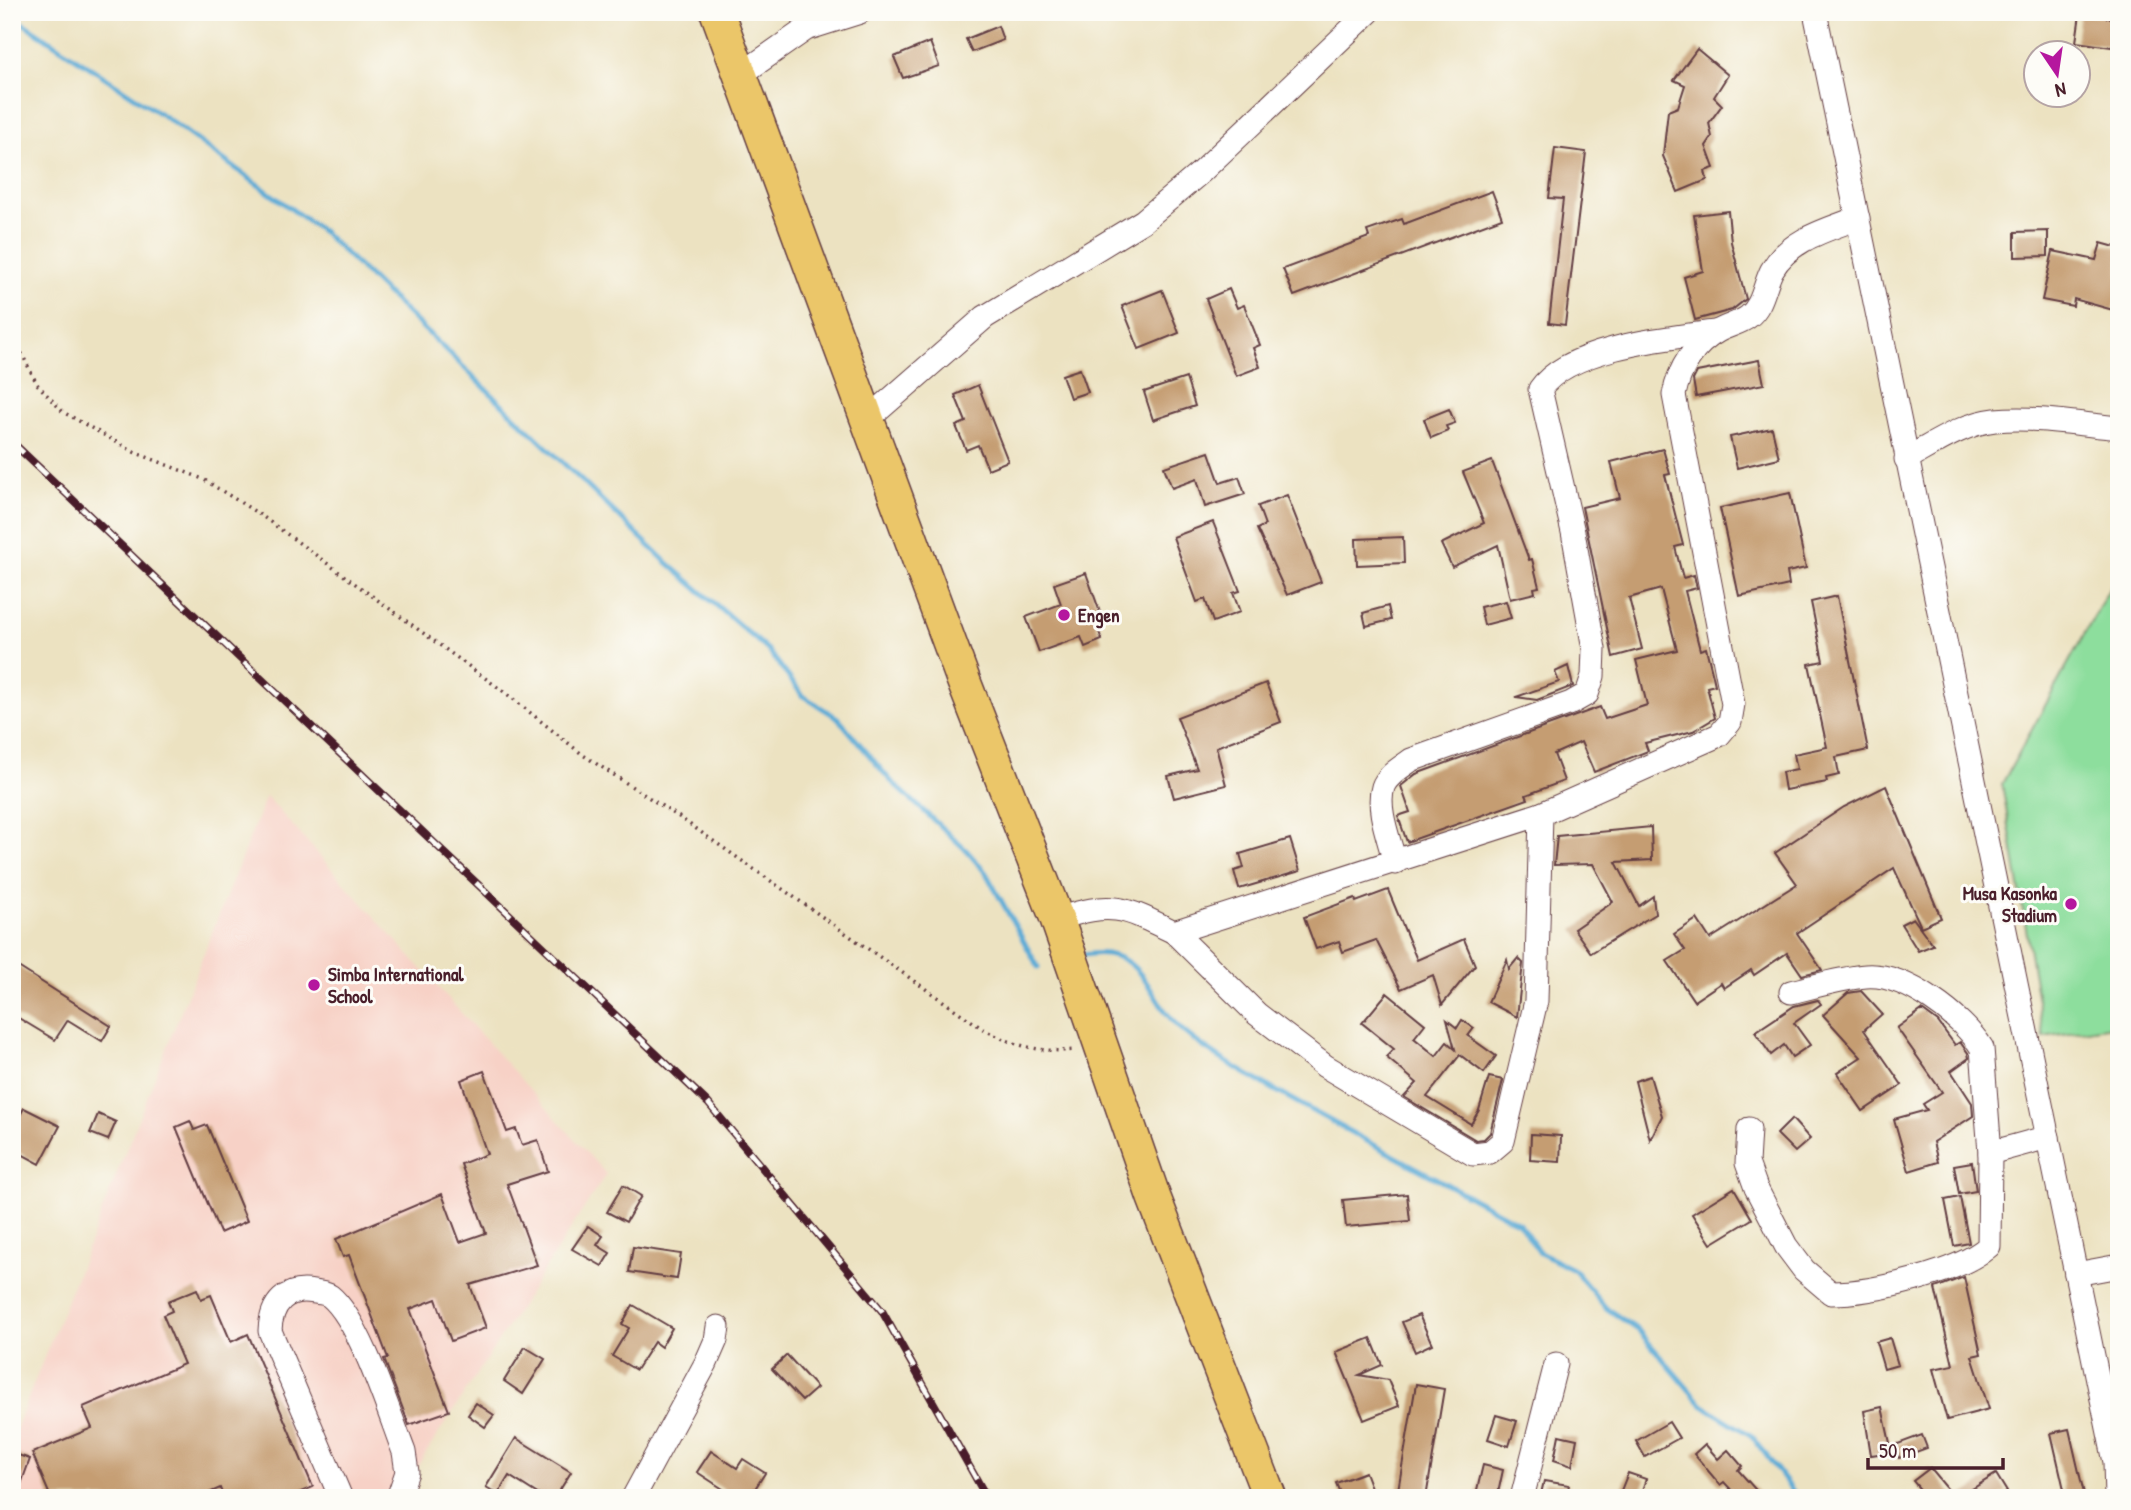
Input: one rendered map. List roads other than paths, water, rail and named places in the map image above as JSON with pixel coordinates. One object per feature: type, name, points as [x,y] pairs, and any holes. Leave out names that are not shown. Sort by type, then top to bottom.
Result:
[{"type":"highway","points":[[717,12],[964,682],[1056,919],[1154,1198],[1270,1498]]},
{"type":"street","points":[[740,75],[810,21],[860,12]]},
{"type":"street","points":[[867,419],[985,317],[1143,222],[1200,173],[1369,12]]},
{"type":"street","points":[[1815,12],[2117,1466],[2116,1498]]},
{"type":"street","points":[[1395,863],[1381,802],[1383,785],[1392,774],[1411,760],[1571,704],[1587,694],[1593,676],[1594,649],[1573,532],[1540,389],[1549,377],[1612,350],[1715,332],[1748,317],[1761,299],[1772,270],[1786,251],[1804,240],[1858,218]]},
{"type":"street","points":[[1174,932],[1541,814],[1719,735],[1730,722],[1733,704],[1674,395],[1679,372],[1715,332]]},
{"type":"street","points":[[1906,459],[1955,433],[1993,420],[2119,428]]},
{"type":"street","points":[[1056,919],[1091,908],[1113,906],[1174,932],[1257,1014],[1325,1066],[1473,1154],[1490,1152],[1503,1141],[1536,1001],[1541,814]]},
{"type":"street","points":[[1749,1129],[1747,1163],[1756,1188],[1786,1246],[1804,1270],[1831,1293],[1856,1293],[1958,1266],[1977,1257],[1989,1246],[1990,1153],[1982,1048],[1974,1035],[1929,996],[1902,983],[1868,976],[1791,992]]},
{"type":"street","points":[[1990,1153],[2048,1138]]},
{"type":"street","points":[[2076,1274],[2119,1266]]},
{"type":"street","points":[[341,1498],[270,1331],[271,1312],[280,1301],[300,1289],[328,1294],[349,1317],[404,1452],[407,1472],[398,1498]]},
{"type":"street","points":[[635,1497],[706,1363],[716,1340],[718,1327]]},
{"type":"street","points":[[1522,1498],[1556,1364]]},
{"type":"waterway","points":[[12,16],[165,117],[323,232],[663,559],[768,650],[803,696],[838,718],[890,780],[966,850],[986,873],[1038,967]]},
{"type":"waterway","points":[[1083,955],[1104,954],[1120,957],[1142,977],[1171,1019],[1212,1053],[1519,1223],[1540,1253],[1574,1270],[1606,1308],[1638,1330],[1702,1405],[1752,1436],[1798,1498]]},
{"type":"railway","points":[[12,442],[708,1103],[882,1311],[987,1498]]},
{"type":"place","name":"Engen","points":[[1064,615]]},
{"type":"place","name":"Musa Kasonka Stadium","points":[[2071,904]]},
{"type":"place","name":"Simba International School","points":[[314,985]]}]
